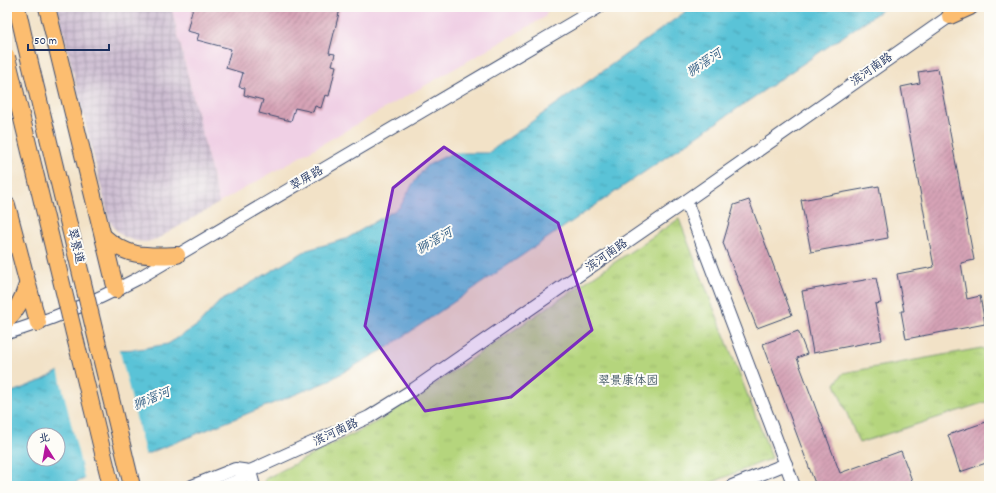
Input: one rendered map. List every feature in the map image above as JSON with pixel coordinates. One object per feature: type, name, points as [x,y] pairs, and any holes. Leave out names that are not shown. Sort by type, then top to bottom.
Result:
[{"type":"main road","name":"翠景道","points":[[17,7],[132,486]]},
{"type":"main road","points":[[47,7],[116,290]]},
{"type":"main road","points":[[954,11],[970,7]]},
{"type":"main road","points":[[7,57],[111,486]]},
{"type":"main road","points":[[7,205],[38,323]]},
{"type":"main road","points":[[103,236],[119,248],[138,255],[177,255]]},
{"type":"main road","points":[[7,320],[23,298],[27,285]]},
{"type":"street","points":[[575,7],[581,18]]},
{"type":"street","name":"翠屏路","points":[[7,333],[80,307],[116,290],[599,7]]},
{"type":"street","name":"滨河南路","points":[[224,486],[239,480],[250,471],[376,413],[421,385],[686,201],[954,11]]},
{"type":"street","points":[[686,201],[794,486]]},
{"type":"street","points":[[732,486],[786,464]]},
{"type":"street","name":"滨河南路","points":[[192,486],[235,469],[250,471]]},
{"type":"street","points":[[250,471],[254,486]]},
{"type":"highlighted area","points":[[444,147],[558,223],[592,330],[511,397],[425,411],[365,326],[393,188]]},
{"type":"shaded area","points":[[57,7],[171,7],[219,203],[157,239],[146,242],[135,241],[124,237],[115,229],[109,220]]},
{"type":"shaded area","points":[[171,7],[549,7],[545,17],[219,203]]},
{"type":"green space","name":"翠景康体园","points":[[679,219],[772,458],[703,486],[266,486],[265,479],[382,419]]},
{"type":"green space","points":[[982,348],[989,353],[989,401],[859,443],[835,384],[843,373]]},
{"type":"water","name":"狮滘河","points":[[692,7],[886,7],[388,347],[326,382],[67,486],[7,486],[7,394],[43,380],[95,351],[139,349],[168,344],[198,325],[219,302],[307,250],[346,239],[400,207],[412,185],[426,166],[452,153],[488,153]]},
{"type":"pier","points":[[119,348],[146,457],[85,481],[58,369],[94,349]]},
{"type":"building","points":[[193,7],[332,7],[340,9],[329,53],[335,54],[332,65],[336,66],[329,96],[325,95],[321,108],[315,106],[313,112],[295,108],[291,121],[259,113],[263,100],[244,95],[245,88],[239,87],[243,73],[226,68],[231,49],[197,40],[199,34],[187,31]]},
{"type":"building","points":[[938,69],[974,260],[961,263],[967,299],[980,296],[985,324],[906,339],[901,311],[904,311],[897,274],[934,267],[901,87],[920,83],[918,72]]},
{"type":"building","points":[[879,186],[888,238],[811,252],[801,200]]},
{"type":"building","points":[[749,200],[792,315],[757,328],[723,243],[734,205]]},
{"type":"building","points":[[876,278],[881,303],[875,304],[882,340],[813,353],[802,291]]},
{"type":"building","points":[[798,331],[807,354],[797,358],[840,473],[901,451],[914,486],[816,486],[763,344]]},
{"type":"building","points":[[989,421],[989,462],[960,472],[948,435]]}]
